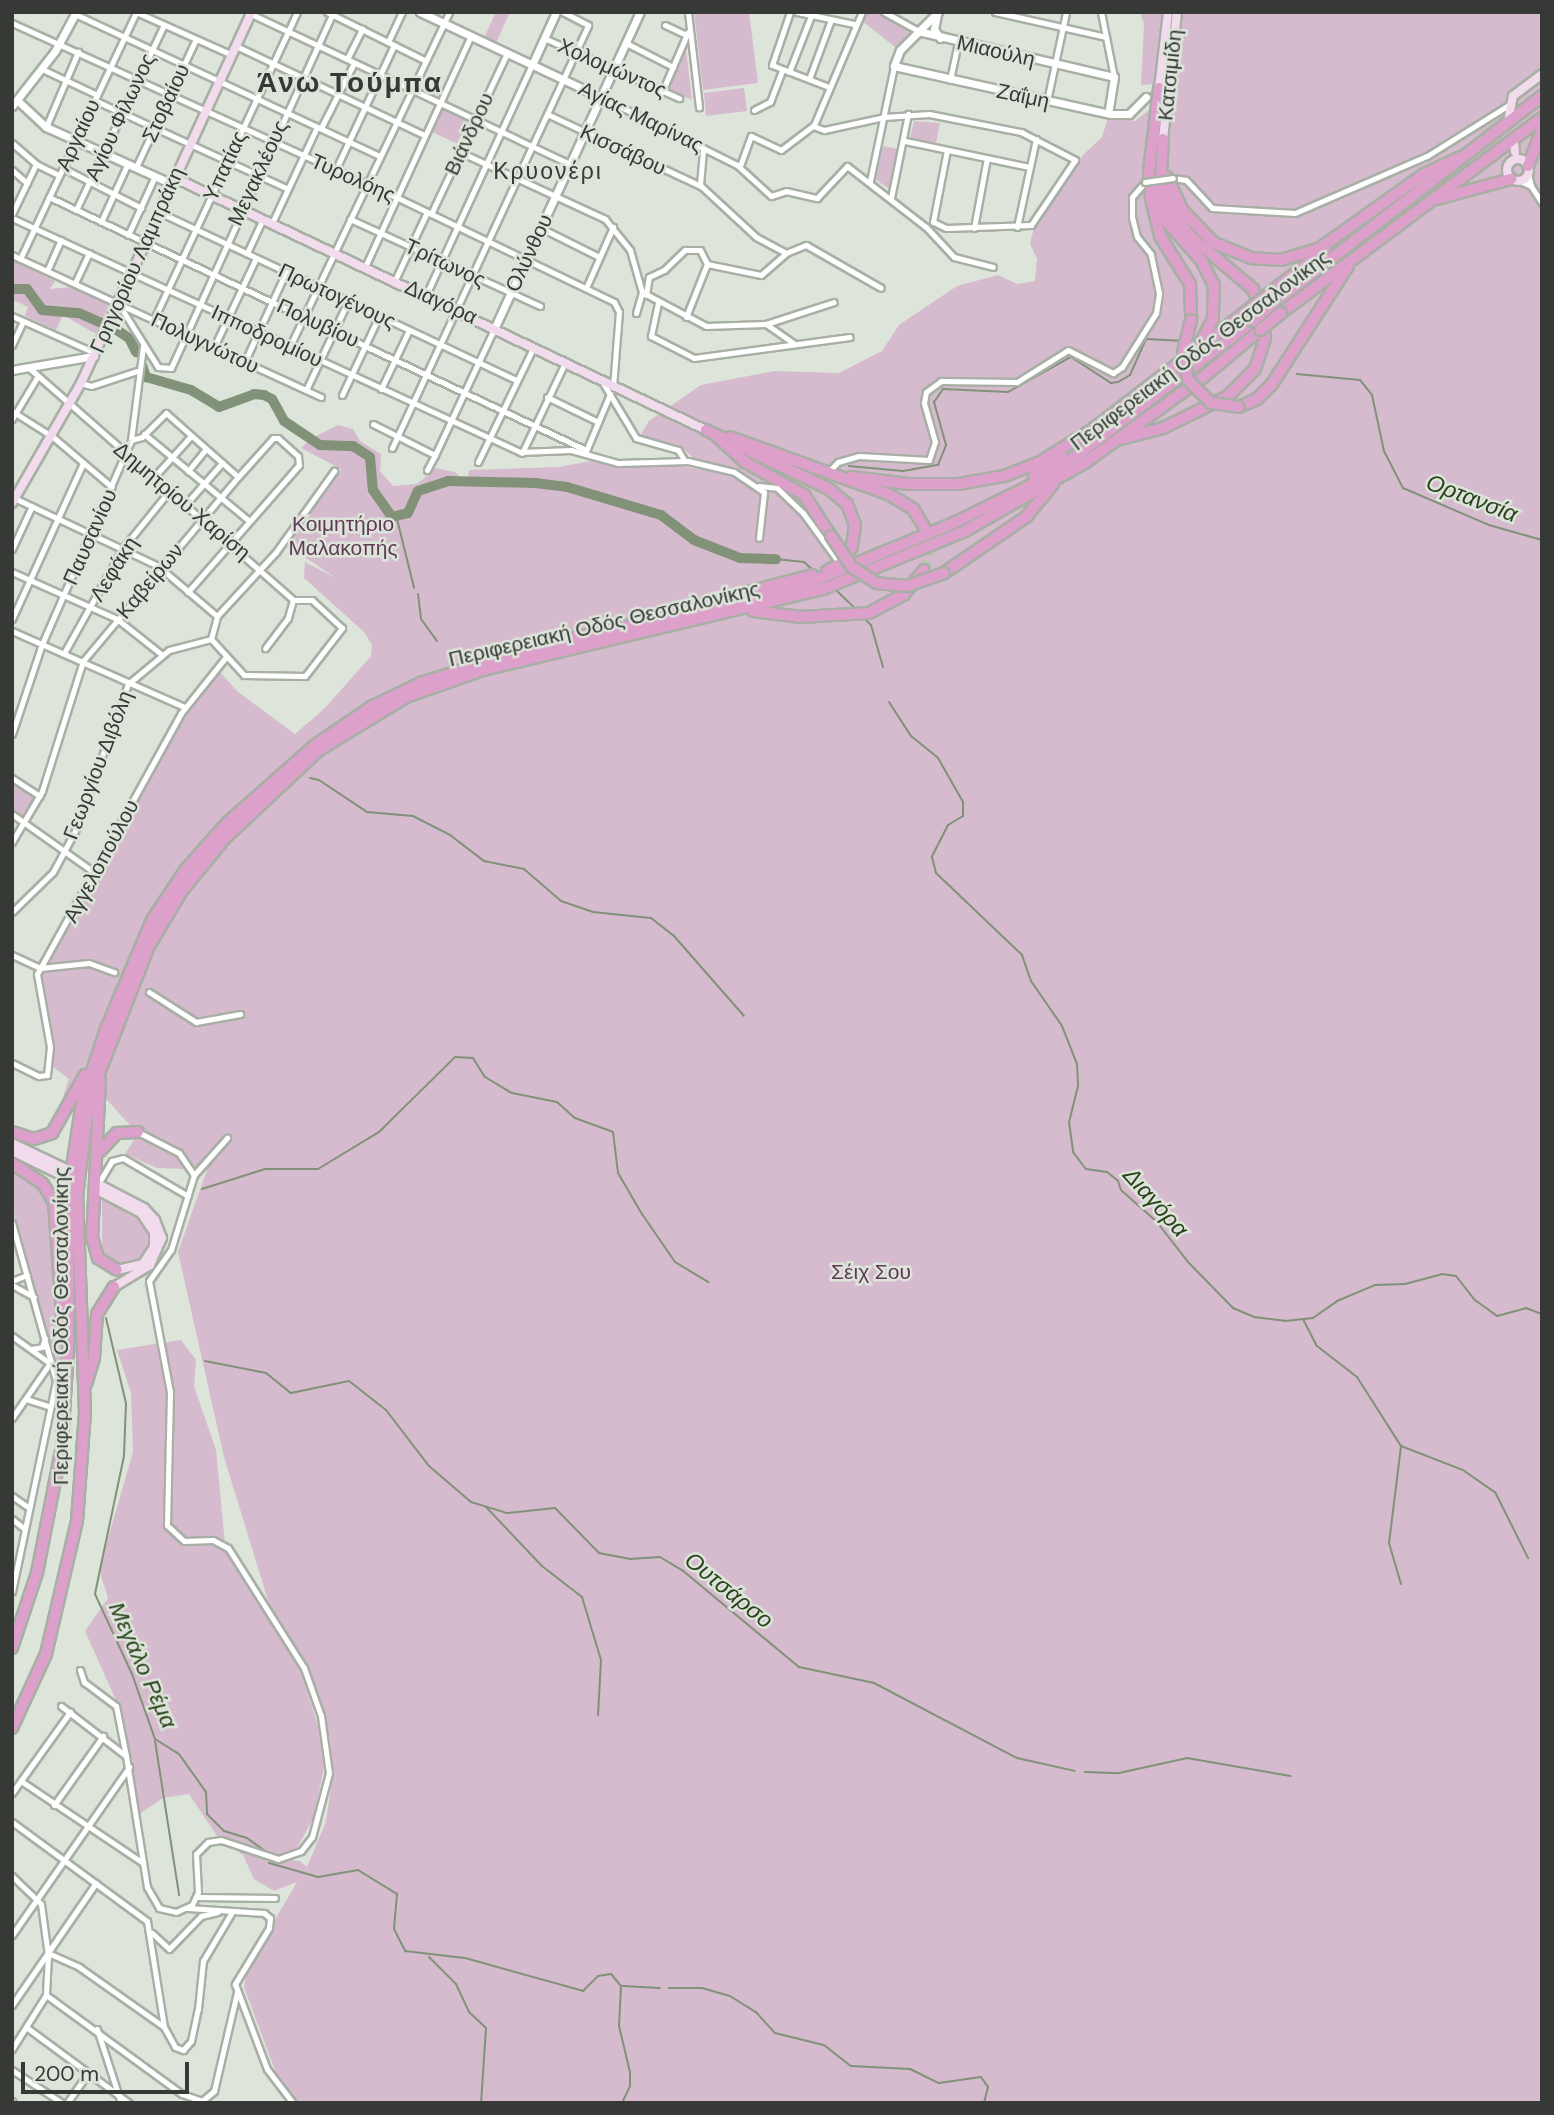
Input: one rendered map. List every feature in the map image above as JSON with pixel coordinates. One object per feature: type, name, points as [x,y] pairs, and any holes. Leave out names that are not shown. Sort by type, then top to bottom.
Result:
[{"type":"highway","points":[[1159,88],[1149,171],[1152,209],[1163,241],[1188,280],[1191,320],[1183,352],[1188,380],[1211,403],[1239,407],[1257,399],[1272,384],[1353,258]]},
{"type":"highway","name":"Περιφερειακή Οδός Θεσσαλονίκης","points":[[12,1728],[39,1675],[66,1580],[79,1507],[84,1391],[77,1197],[86,1122],[100,1071],[137,973],[181,892],[224,839],[319,750],[390,705],[466,675],[747,610],[816,582],[836,569],[1029,486],[1115,429],[1542,96]]},
{"type":"highway","name":"Περιφερειακή Οδός Θεσσαλονίκης","points":[[12,1648],[37,1573],[54,1494],[68,1349],[70,1168],[82,1102],[101,1043],[137,950],[172,888],[227,822],[299,757],[371,707],[423,682],[523,650],[816,582],[844,582],[942,542],[1055,482],[1117,440],[1353,258],[1542,118]]},
{"type":"highway","points":[[1523,163],[1542,129]]},
{"type":"highway","points":[[1163,139],[1174,197],[1199,230],[1224,248],[1257,260],[1288,260],[1307,255],[1341,235]]},
{"type":"highway","points":[[1117,440],[1163,429],[1228,396],[1249,378],[1263,349],[1264,318],[1255,292],[1190,236],[1171,209],[1161,176],[1163,139]]},
{"type":"highway","points":[[1153,145],[1154,183],[1162,210],[1205,266],[1215,290],[1212,324],[1192,354]]},
{"type":"highway","points":[[1009,494],[1192,354],[1341,235],[1437,167],[1463,156]]},
{"type":"highway","points":[[1430,201],[1516,180]]},
{"type":"highway","points":[[706,430],[851,477],[905,503],[927,531]]},
{"type":"highway","points":[[706,430],[843,500],[853,518],[855,533],[836,569]]},
{"type":"highway","points":[[719,438],[745,462],[804,495],[852,567],[877,583],[907,586],[944,573],[1026,517],[1055,482]]},
{"type":"highway","points":[[851,477],[923,485],[969,483],[1018,471],[1068,447]]},
{"type":"highway","points":[[747,610],[801,617],[869,613],[904,594],[924,570]]},
{"type":"highway","points":[[12,1132],[36,1139],[57,1129],[101,1043]]},
{"type":"highway","points":[[100,1071],[93,1248],[103,1263],[117,1270]]},
{"type":"highway","points":[[97,1158],[111,1136],[125,1131],[138,1132]]},
{"type":"highway","points":[[12,1163],[43,1184],[53,1199],[68,1349]]},
{"type":"highway","points":[[84,1391],[94,1358],[97,1314],[114,1287]]},
{"type":"main road","name":"Κατσιμίδη","points":[[1159,88],[1168,12]]},
{"type":"main road","name":"Κατσιμίδη","points":[[1163,139],[1177,12]]},
{"type":"main road","name":"Γρηγορίου Λαμπράκη","points":[[13,500],[53,437],[81,383],[252,13]]},
{"type":"main road","points":[[1509,116],[1509,105],[1513,96],[1542,74]]},
{"type":"main road","points":[[1514,142],[1523,163],[1516,180],[1506,172],[1511,161],[1523,163]]},
{"type":"main road","name":"Διαγόρα","points":[[173,181],[211,195],[395,280],[602,380],[612,390],[706,430]]},
{"type":"main road","points":[[12,1143],[67,1174],[12,1151]]},
{"type":"main road","points":[[97,1187],[141,1213],[154,1232],[154,1247],[143,1264],[117,1270]]},
{"type":"main road","points":[[97,1187],[145,1208],[159,1227],[160,1250],[140,1273],[114,1287]]},
{"type":"street","points":[[136,12],[196,39],[273,64],[424,135]]},
{"type":"street","name":"Αργαίου","points":[[20,259],[136,12]]},
{"type":"street","name":"Υπατίας","points":[[154,319],[297,12]]},
{"type":"street","points":[[335,171],[381,75],[402,12]]},
{"type":"street","name":"Αγίας Μαρίνας","points":[[420,12],[740,166],[771,196],[787,191],[817,198],[846,166],[870,181]]},
{"type":"street","points":[[290,346],[449,12]]},
{"type":"street","points":[[426,295],[556,12]]},
{"type":"street","points":[[392,448],[588,25],[562,12]]},
{"type":"street","points":[[688,12],[688,32],[699,107]]},
{"type":"street","points":[[790,12],[772,64],[829,87]]},
{"type":"street","points":[[797,12],[855,24]]},
{"type":"street","points":[[740,166],[751,136],[781,150],[813,126],[862,12]]},
{"type":"street","name":"Μιαούλη","points":[[884,12],[918,32],[1114,77]]},
{"type":"street","points":[[995,12],[1106,37]]},
{"type":"street","points":[[1047,101],[1066,12]]},
{"type":"street","points":[[1101,12],[1114,77],[1108,113]]},
{"type":"street","points":[[15,103],[59,44],[75,13],[380,156]]},
{"type":"street","points":[[252,13],[570,164]]},
{"type":"street","points":[[331,13],[426,61]]},
{"type":"street","name":"Μεγακλέους","points":[[143,345],[159,368],[168,370],[331,13]]},
{"type":"street","name":"Ολύνθου","points":[[435,455],[639,13]]},
{"type":"street","points":[[937,13],[900,50],[894,66],[870,181],[954,257],[993,267]]},
{"type":"street","points":[[937,13],[934,29],[941,38]]},
{"type":"street","points":[[789,72],[811,16]]},
{"type":"street","points":[[809,79],[831,20]]},
{"type":"street","points":[[12,33],[14,23]]},
{"type":"street","name":"Τυρολόης","points":[[14,23],[396,197],[614,302],[619,310],[612,390]]},
{"type":"street","name":"Αγίου Φίλωνος","points":[[76,210],[164,25]]},
{"type":"street","points":[[664,25],[688,32]]},
{"type":"street","points":[[347,59],[362,29]]},
{"type":"street","points":[[662,92],[688,32]]},
{"type":"street","points":[[365,267],[471,36]]},
{"type":"street","name":"Χολομώντος","points":[[544,38],[679,98]]},
{"type":"street","name":"Στοβαίου","points":[[136,167],[196,39]]},
{"type":"street","points":[[950,80],[957,42]]},
{"type":"street","points":[[626,43],[673,67]]},
{"type":"street","points":[[46,127],[78,52]]},
{"type":"street","name":"Βιάνδρου","points":[[395,280],[507,53]]},
{"type":"street","points":[[247,253],[288,189],[354,63]]},
{"type":"street","name":"Ζαΐμη","points":[[894,66],[1108,113],[1129,114],[1146,97]]},
{"type":"street","points":[[42,69],[123,113],[288,189]]},
{"type":"street","points":[[754,110],[770,102],[782,70]]},
{"type":"street","name":"Διαγόρα","points":[[15,103],[46,127],[155,176],[173,181]]},
{"type":"street","points":[[830,470],[838,462],[859,456],[929,460],[935,442],[924,402],[926,392],[941,381],[1017,382],[1068,350],[1113,373],[1122,367],[1156,313],[1159,293],[1151,254],[1137,237],[1132,217],[1132,197],[1145,181],[1173,178],[1186,180],[1212,208],[1283,215],[1308,209],[1331,195],[1427,156],[1509,105]]},
{"type":"street","name":"Κισσάβου","points":[[547,114],[699,185],[754,235],[786,253]]},
{"type":"street","points":[[813,126],[824,130],[908,114],[940,116],[1036,139],[1075,157],[1038,219],[1017,227],[946,228],[933,223],[947,150]]},
{"type":"street","points":[[891,198],[905,141],[908,114]]},
{"type":"street","points":[[1017,227],[1036,139]]},
{"type":"street","points":[[905,141],[1029,167]]},
{"type":"street","points":[[12,143],[36,164],[59,175]]},
{"type":"street","points":[[699,185],[703,148]]},
{"type":"street","points":[[460,152],[556,195],[613,227],[631,250],[644,294],[710,327],[766,324],[834,302]]},
{"type":"street","points":[[1427,156],[1437,167]]},
{"type":"street","points":[[974,228],[987,158]]},
{"type":"street","points":[[101,222],[128,163]]},
{"type":"street","points":[[1523,163],[1531,186],[1542,203]]},
{"type":"street","points":[[12,216],[36,164]]},
{"type":"street","points":[[63,168],[141,208]]},
{"type":"street","points":[[12,170],[27,183]]},
{"type":"street","points":[[128,235],[155,176]]},
{"type":"street","points":[[1516,180],[1531,186]]},
{"type":"street","name":"Πολυβίου","points":[[49,197],[465,391],[585,452]]},
{"type":"street","name":"Πρωτογένους","points":[[159,212],[516,380]]},
{"type":"street","name":"Ιπποδρομίου","points":[[12,216],[351,376],[522,453]]},
{"type":"street","name":"Τρίτωνος","points":[[350,219],[540,306]]},
{"type":"street","points":[[586,288],[613,227]]},
{"type":"street","points":[[541,228],[599,257]]},
{"type":"street","points":[[47,271],[61,240]]},
{"type":"street","points":[[707,264],[759,275],[786,253],[809,246],[881,288]]},
{"type":"street","points":[[636,313],[649,277],[664,270],[685,250],[700,250],[707,264],[686,317]]},
{"type":"street","points":[[75,283],[89,253]]},
{"type":"street","name":"Πολυγνώτου","points":[[12,255],[321,397]]},
{"type":"street","points":[[214,347],[256,258]]},
{"type":"street","points":[[245,361],[286,272]]},
{"type":"street","points":[[306,390],[348,301]]},
{"type":"street","points":[[118,303],[143,345]]},
{"type":"street","points":[[659,303],[651,336],[690,357],[850,337]]},
{"type":"street","points":[[12,316],[95,354]]},
{"type":"street","points":[[342,395],[379,316]]},
{"type":"street","points":[[12,345],[23,321]]},
{"type":"street","points":[[766,324],[795,344]]},
{"type":"street","points":[[381,389],[409,330]]},
{"type":"street","name":"Παυσανίου","points":[[12,734],[42,644],[126,454],[131,439],[137,371],[143,345]]},
{"type":"street","points":[[478,462],[533,348]]},
{"type":"street","points":[[12,370],[95,354]]},
{"type":"street","points":[[565,363],[522,453],[567,450],[585,452],[625,464],[685,461],[732,471],[759,486],[777,488],[796,505],[836,569]]},
{"type":"street","name":"Δημητρίου Χαρίση","points":[[28,367],[36,379],[261,568],[293,600]]},
{"type":"street","points":[[81,383],[92,385],[137,371]]},
{"type":"street","points":[[36,379],[13,414],[53,437],[112,487]]},
{"type":"street","points":[[585,452],[612,390]]},
{"type":"street","points":[[612,390],[636,438],[678,450],[685,461]]},
{"type":"street","points":[[547,397],[598,422]]},
{"type":"street","points":[[131,439],[144,435],[166,413],[238,477]]},
{"type":"street","points":[[373,424],[435,455],[428,470]]},
{"type":"street","points":[[144,435],[249,521],[188,592]]},
{"type":"street","points":[[154,477],[191,436]]},
{"type":"street","name":"Καβείρων","points":[[83,661],[273,438],[297,455],[299,465],[249,521]]},
{"type":"street","points":[[188,471],[206,449]]},
{"type":"street","points":[[12,620],[83,463]]},
{"type":"street","points":[[186,504],[222,463]]},
{"type":"street","points":[[211,639],[217,616],[261,568],[334,471]]},
{"type":"street","points":[[759,486],[765,497],[759,538]]},
{"type":"street","name":"Λεφάκη","points":[[64,653],[123,548],[170,490]]},
{"type":"street","points":[[13,500],[91,533],[160,568],[217,616]]},
{"type":"street","points":[[12,549],[32,506]]},
{"type":"street","points":[[12,572],[117,619],[161,654]]},
{"type":"street","points":[[211,639],[225,658],[246,676],[305,676],[342,630],[312,600],[293,600],[288,618],[265,648]]},
{"type":"street","points":[[12,631],[184,707]]},
{"type":"street","points":[[130,682],[161,654],[211,639]]},
{"type":"street","name":"Αγγελοπούλου","points":[[12,1063],[41,1076],[47,1073],[50,1054],[36,984],[40,968],[96,873],[184,707],[225,658]]},
{"type":"street","points":[[12,842],[26,824],[40,796],[83,661]]},
{"type":"street","name":"Γεωργίου Διβόλη","points":[[12,912],[44,882],[65,852],[92,792],[111,722],[130,682]]},
{"type":"street","points":[[12,778],[40,796]]},
{"type":"street","points":[[12,814],[96,873]]},
{"type":"street","points":[[12,955],[40,968],[80,962],[114,972]]},
{"type":"street","points":[[149,992],[196,1022],[240,1014]]},
{"type":"street","points":[[138,1132],[179,1153],[194,1175]]},
{"type":"street","points":[[149,1281],[171,1250],[194,1175],[228,1138]]},
{"type":"street","points":[[97,1187],[112,1161],[123,1158],[188,1196]]},
{"type":"street","points":[[12,1223],[45,1333],[55,1381],[12,1591]]},
{"type":"street","points":[[140,1273],[149,1281],[170,1392],[168,1529],[184,1541],[218,1541],[232,1554],[304,1668],[321,1716],[328,1758],[324,1801],[315,1832],[305,1847],[274,1859],[221,1840],[208,1842],[195,1860],[197,1897],[188,1908]]},
{"type":"street","points":[[27,1275],[12,1283],[34,1297]]},
{"type":"street","points":[[31,1349],[42,1348],[45,1333]]},
{"type":"street","points":[[13,1339],[52,1365]]},
{"type":"street","points":[[12,1418],[52,1365]]},
{"type":"street","points":[[26,1399],[50,1407]]},
{"type":"street","points":[[12,1496],[29,1508]]},
{"type":"street","points":[[12,1519],[26,1529]]},
{"type":"street","points":[[12,1566],[20,1556]]},
{"type":"street","points":[[46,1995],[97,2029],[183,2094],[204,2101],[214,2091],[237,1992],[236,1977],[271,1920],[264,1913],[188,1908],[171,1912],[154,1904],[143,1863],[129,1766],[116,1706],[84,1682],[80,1670]]},
{"type":"street","points":[[61,1706],[103,1736],[125,1756]]},
{"type":"street","points":[[12,1793],[70,1712]]},
{"type":"street","points":[[54,1805],[103,1736]]},
{"type":"street","points":[[13,1934],[129,1766]]},
{"type":"street","points":[[21,1781],[143,1863]]},
{"type":"street","points":[[12,1822],[144,1917],[150,1931],[164,2027]]},
{"type":"street","points":[[12,1876],[38,1900],[48,1952],[46,1995],[12,2049]]},
{"type":"street","points":[[12,2005],[96,1883]]},
{"type":"street","points":[[197,1897],[275,1898]]},
{"type":"street","points":[[150,1931],[169,1949],[201,1916],[221,1910]]},
{"type":"street","points":[[48,1952],[79,1967],[164,2027],[177,2048],[188,2047],[199,2005],[203,1961],[232,1912]]},
{"type":"street","points":[[237,1992],[267,2069],[293,2103]]},
{"type":"street","points":[[26,2027],[129,2103]]},
{"type":"street","points":[[97,2029],[121,2103]]},
{"type":"street","points":[[12,2070],[64,2103],[88,2073]]},
{"type":"green space","points":[[496,12],[510,12],[496,43],[484,38]]},
{"type":"green space","points":[[694,12],[749,12],[758,83],[703,90]]},
{"type":"green space","points":[[866,12],[879,12],[911,32],[895,47],[862,21]]},
{"type":"green space","name":"Σέιχ Σου","points":[[1140,12],[1542,12],[1542,2103],[296,2103],[277,2076],[244,1987],[249,1964],[297,1882],[274,1891],[254,1879],[243,1855],[217,1836],[189,1794],[163,1798],[138,1815],[123,1716],[85,1631],[108,1598],[99,1569],[133,1452],[131,1393],[117,1350],[181,1340],[196,1360],[194,1386],[216,1450],[225,1544],[301,1671],[318,1726],[324,1767],[314,1817],[293,1855],[280,1859],[300,1861],[307,1867],[326,1822],[332,1779],[330,1738],[313,1681],[271,1610],[224,1457],[178,1252],[207,1170],[157,1168],[125,1154],[138,1134],[108,1101],[80,1081],[58,1113],[69,1079],[53,1067],[41,974],[185,712],[219,671],[238,692],[295,734],[325,708],[371,656],[372,645],[364,632],[304,578],[305,562],[336,578],[288,546],[341,469],[301,448],[310,439],[338,425],[353,429],[360,441],[381,454],[380,471],[393,486],[417,484],[436,468],[455,472],[467,484],[469,470],[559,467],[590,461],[671,464],[708,471],[680,446],[640,436],[649,421],[701,385],[775,371],[839,373],[882,351],[899,325],[957,286],[998,275],[1017,284],[1035,281],[1037,259],[1030,244],[1034,227],[1083,155],[1102,137],[1109,115],[1135,121],[1149,110],[1154,84],[1141,85],[1144,24]]},
{"type":"green space","points":[[686,50],[692,100],[669,89]]},
{"type":"green space","points":[[744,88],[747,111],[706,116],[704,93]]},
{"type":"green space","points":[[441,107],[469,120],[458,144],[430,131]]},
{"type":"green space","points":[[914,121],[940,123],[936,143],[910,138]]},
{"type":"green space","points":[[883,146],[899,149],[891,190],[876,180]]},
{"type":"green space","points":[[12,260],[55,281],[50,289],[73,287],[109,304],[96,334],[63,315],[56,330],[25,316],[28,307],[13,300]]},
{"type":"green space","points":[[12,782],[34,796],[25,818],[12,808]]},
{"type":"green space","points":[[12,1165],[50,1197],[63,1346],[63,1379],[59,1381],[15,1224]]},
{"type":"green space","points":[[102,1199],[141,1221],[149,1234],[149,1246],[136,1265],[113,1266],[102,1251]]},
{"type":"waterway","points":[[12,289],[27,289],[42,310],[79,313],[117,330],[129,338],[136,352]]},
{"type":"waterway","name":"Ορτανσία","points":[[849,466],[903,471],[938,465],[946,445],[934,402],[943,389],[1008,392],[1071,357],[1111,383],[1118,382],[1130,375],[1146,339],[1180,341]]},
{"type":"waterway","points":[[142,365],[146,377],[191,390],[219,407],[254,394],[264,395],[272,399],[284,421],[320,445],[353,446],[370,457],[373,490],[392,517],[408,513],[418,491],[448,481],[535,483],[567,487],[661,515],[694,540],[740,558],[776,559]]},
{"type":"waterway","name":"Ορτανσία","points":[[1297,374],[1360,380],[1372,395],[1384,451],[1403,488],[1489,525],[1542,540]]},
{"type":"waterway","points":[[396,515],[414,588]]},
{"type":"waterway","points":[[776,559],[804,562],[813,570]]},
{"type":"waterway","points":[[836,590],[857,610]]},
{"type":"waterway","points":[[418,594],[421,619],[437,641]]},
{"type":"waterway","points":[[863,617],[871,625],[883,667]]},
{"type":"waterway","name":"Διαγόρα","points":[[889,702],[911,736],[938,758],[963,802],[963,816],[948,825],[932,857],[936,873],[1022,955],[1031,981],[1062,1026],[1077,1064],[1078,1086],[1069,1122],[1073,1152],[1086,1169],[1107,1172],[1118,1181],[1121,1190],[1156,1221],[1188,1262],[1233,1308],[1254,1317],[1285,1321],[1313,1318],[1337,1301],[1375,1285],[1405,1284],[1442,1274],[1456,1276],[1475,1300],[1497,1316],[1526,1308],[1542,1314]]},
{"type":"waterway","points":[[310,778],[319,780],[367,812],[413,816],[450,835],[484,861],[524,869],[561,901],[593,912],[651,918],[674,936],[744,1016]]},
{"type":"waterway","points":[[202,1189],[265,1169],[318,1169],[379,1132],[455,1057],[473,1058],[485,1077],[512,1093],[557,1102],[575,1118],[613,1132],[618,1173],[642,1214],[675,1262],[708,1282]]},
{"type":"waterway","name":"Μεγάλο Ρέμα","points":[[106,1318],[126,1403],[124,1456],[95,1594],[132,1674],[155,1739],[179,1754],[206,1792],[207,1814],[224,1831],[247,1838],[266,1852]]},
{"type":"waterway","points":[[1303,1319],[1317,1346],[1357,1377],[1401,1446],[1463,1470],[1495,1492],[1528,1558]]},
{"type":"waterway","name":"Ουτσάρσο","points":[[205,1361],[266,1373],[291,1393],[349,1381],[386,1410],[429,1466],[471,1502],[507,1513],[555,1508],[599,1553],[630,1559],[660,1557],[682,1570],[799,1667],[874,1683],[1017,1758],[1075,1771]]},
{"type":"waterway","points":[[1401,1447],[1389,1543],[1401,1584]]},
{"type":"waterway","points":[[486,1507],[542,1566],[582,1597],[601,1660],[598,1715]]},
{"type":"waterway","points":[[155,1741],[179,1895]]},
{"type":"waterway","name":"Ουτσάρσο","points":[[1085,1772],[1119,1773],[1187,1758],[1290,1776]]},
{"type":"waterway","name":"Μεγάλο Ρέμα","points":[[269,1863],[318,1877],[358,1870],[397,1894],[394,1929],[405,1951],[465,1958],[583,1991],[598,1976],[611,1974],[621,1986],[619,2026],[630,2072],[630,2086],[622,2103]]},
{"type":"waterway","points":[[429,1957],[456,1984],[469,2012],[486,2028],[481,2103]]},
{"type":"waterway","points":[[623,1986],[660,1988]]},
{"type":"waterway","points":[[669,1988],[702,1988],[730,1996],[756,2012],[775,2033],[824,2045],[851,2066],[910,2069],[939,2083],[981,2077],[988,2087],[984,2103]]},
{"type":"tunnel","points":[[924,570],[930,552],[927,531]]},
{"type":"district","name":"Άνω Τούμπα","points":[[350,83]]},
{"type":"district","name":"Κρυονέρι","points":[[548,171]]},
{"type":"park label","name":"Κοιμητήριο Μαλακοπής","points":[[343,536]]}]
